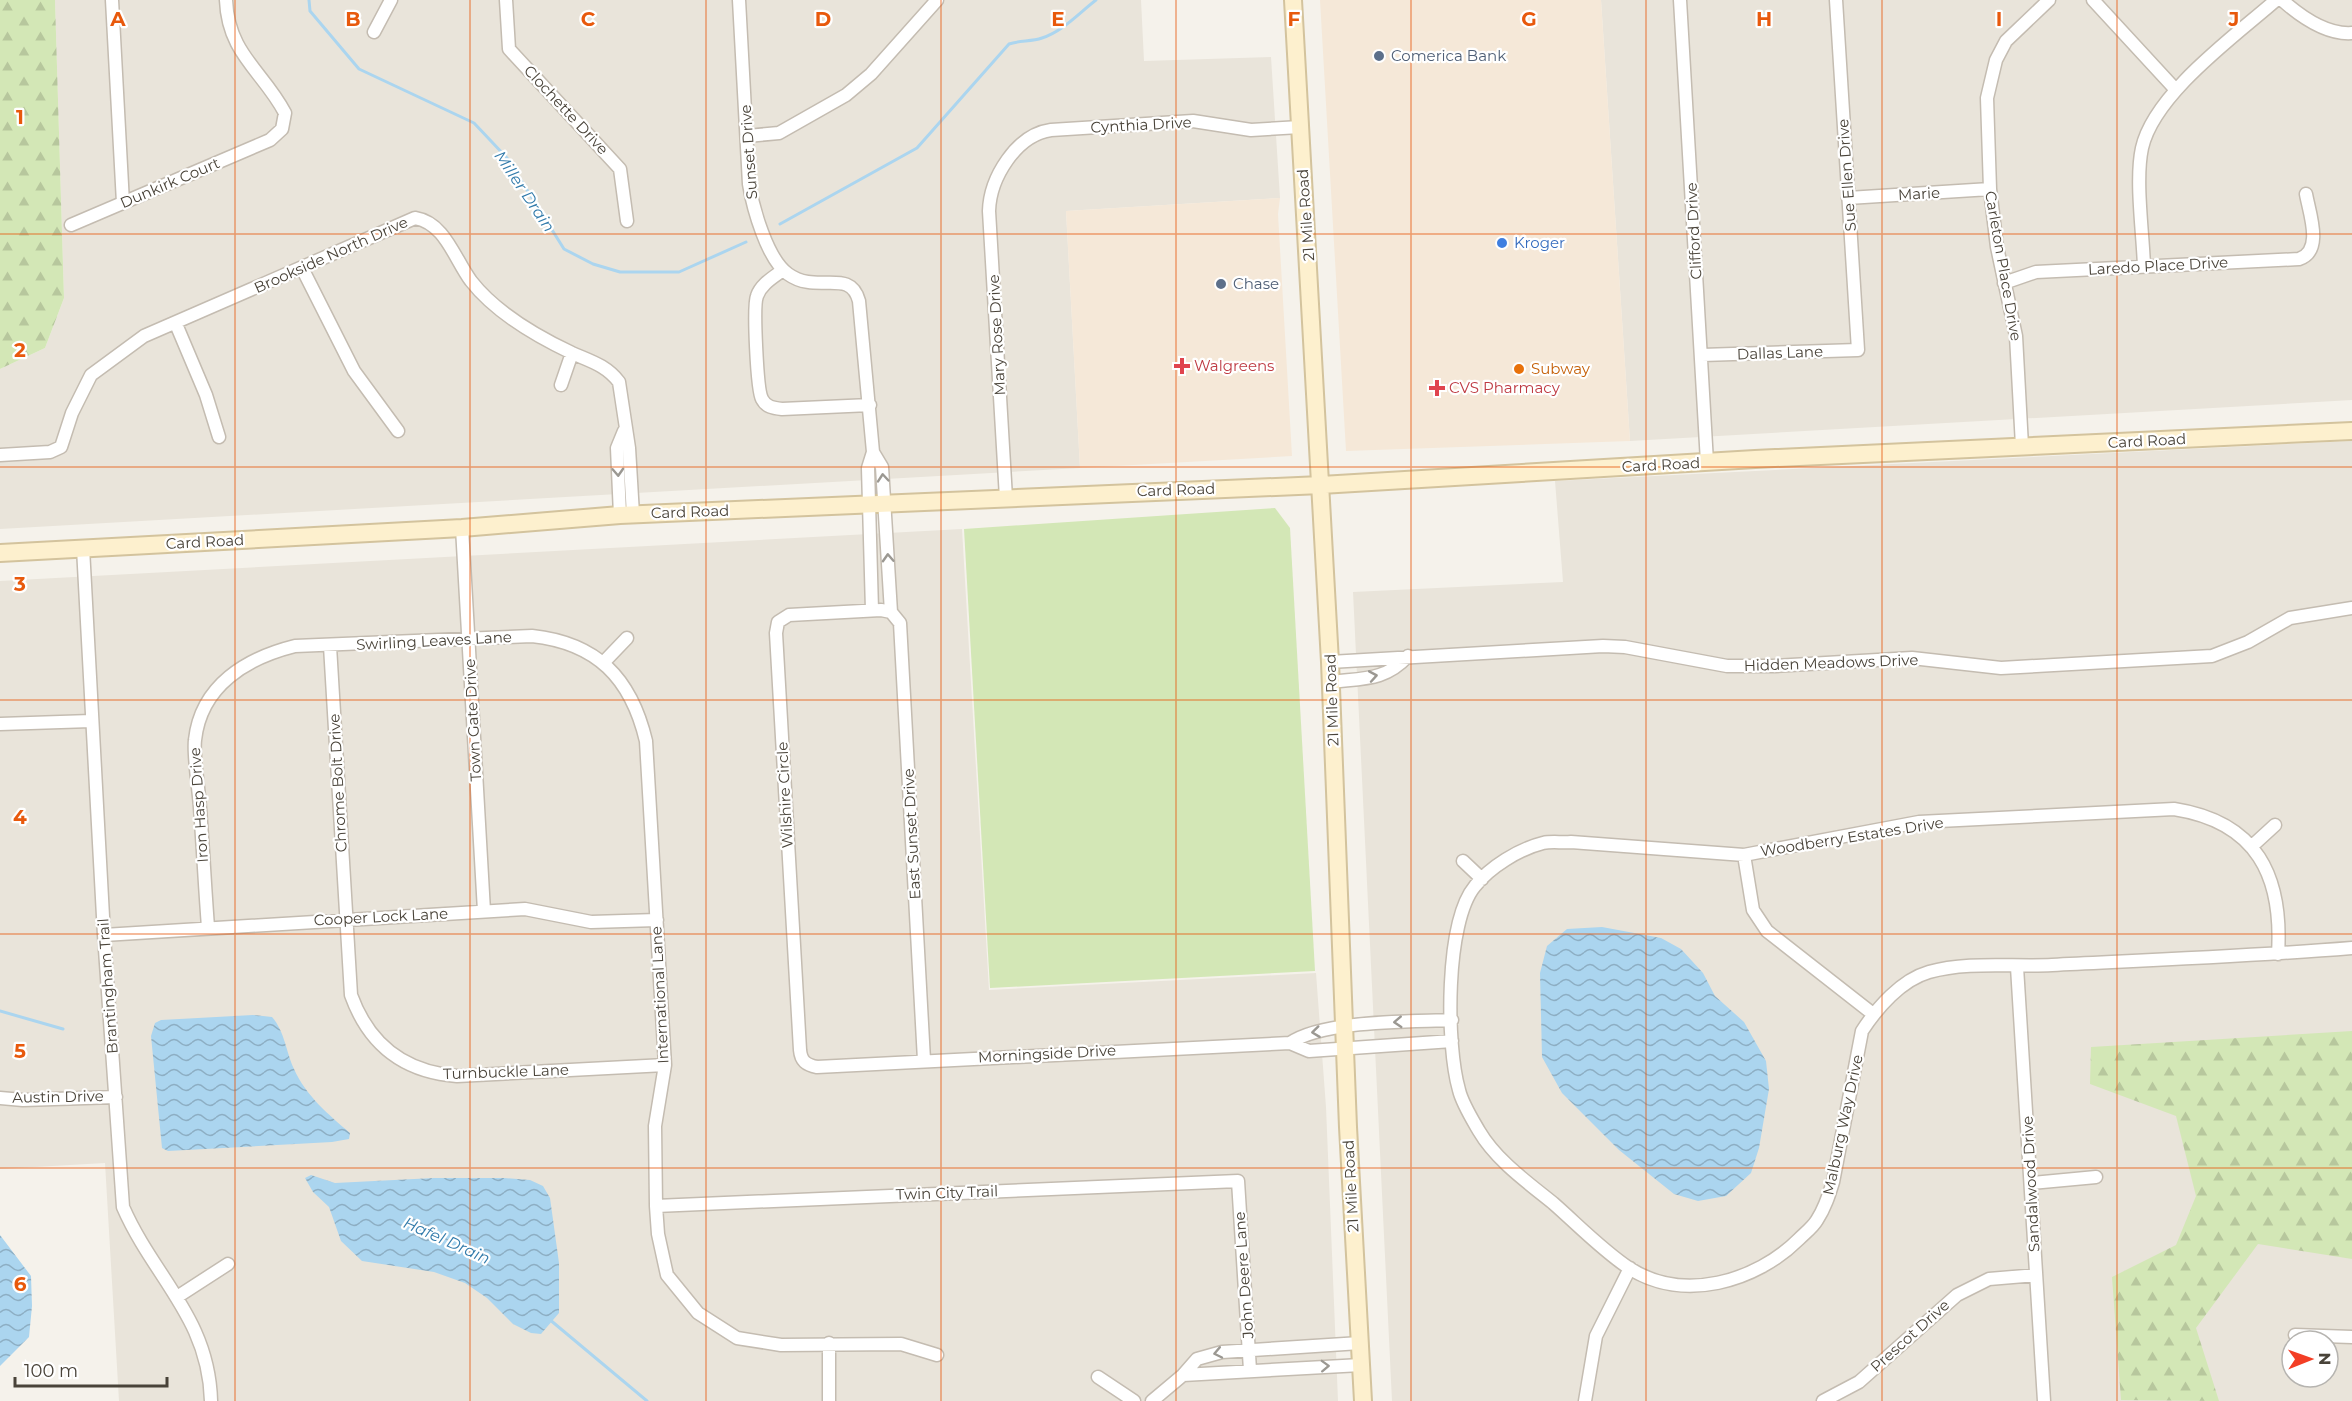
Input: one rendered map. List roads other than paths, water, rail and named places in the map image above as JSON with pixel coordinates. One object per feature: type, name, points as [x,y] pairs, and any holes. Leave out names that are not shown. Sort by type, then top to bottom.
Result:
[{"type":"street","points":[[112,0],[123,203]]},
{"type":"street","name":"Dunkirk Court","points":[[71,225],[270,140],[282,129],[285,113],[242,57],[233,35],[226,0]]},
{"type":"street","points":[[374,32],[391,0]]},
{"type":"street","name":"Clochette Drive","points":[[506,0],[509,49],[620,169],[627,221]]},
{"type":"street","name":"Sunset Drive","points":[[739,0],[749,184],[755,214],[783,270]]},
{"type":"street","points":[[747,136],[779,133],[846,95],[871,74],[937,0]]},
{"type":"street","name":"21 Mile Road","points":[[1293,0],[1331,682],[1363,1401]]},
{"type":"street","name":"Clifford Drive","points":[[1680,0],[1707,462]]},
{"type":"street","name":"Sue Ellen Drive","points":[[1836,0],[1858,350]]},
{"type":"street","name":"Carleton Place Drive","points":[[2022,446],[2016,336],[2004,283],[1990,189],[1986,116],[1989,78],[2006,41],[2049,0]]},
{"type":"street","points":[[2093,0],[2176,90]]},
{"type":"street","points":[[2144,267],[2140,174],[2142,147],[2151,123],[2176,90],[2276,0]]},
{"type":"street","points":[[2282,0],[2311,21],[2327,28],[2352,33]]},
{"type":"street","name":"Cynthia Drive","points":[[998,174],[1026,142],[1045,131],[1193,121],[1251,130],[1300,127]]},
{"type":"street","name":"Mary Rose Drive","points":[[998,174],[990,194],[989,211],[1006,498]]},
{"type":"street","name":"Marie","points":[[1848,198],[1990,189]]},
{"type":"street","name":"Laredo Place Drive","points":[[2004,283],[2036,272],[2299,259],[2310,251],[2313,231],[2306,194]]},
{"type":"street","name":"Brookside North Drive","points":[[0,454],[50,452],[61,447],[72,413],[94,372],[144,336],[176,324],[409,220],[427,220],[438,229],[458,261],[488,300],[511,318],[572,353],[606,368],[619,382],[624,431],[629,448],[627,515]]},
{"type":"street","points":[[302,268],[354,371],[398,431]]},
{"type":"street","points":[[870,405],[782,409],[771,408],[763,402],[759,387],[756,300],[762,286],[783,270],[798,279],[814,284],[846,282],[853,286],[859,301],[870,405],[873,452],[882,467],[877,506],[872,610],[891,612]]},
{"type":"street","points":[[176,324],[206,395],[219,437]]},
{"type":"street","name":"Dallas Lane","points":[[1702,355],[1858,350]]},
{"type":"street","points":[[561,385],[572,353]]},
{"type":"street","name":"Card Road","points":[[0,553],[462,528],[627,515],[877,506],[1006,498],[1321,485],[1707,462],[2352,431]]},
{"type":"street","name":"East Sunset Drive","points":[[877,506],[891,612],[897,618],[900,628],[924,1060]]},
{"type":"street","name":"Town Gate Drive","points":[[462,528],[484,911]]},
{"type":"street","name":"Brantingham Trail","points":[[82,548],[104,934],[123,1207],[138,1239],[191,1320],[202,1346],[208,1371],[211,1401]]},
{"type":"street","name":"Hidden Meadows Drive","points":[[1330,662],[1603,646],[1625,647],[1727,666],[1775,666],[1912,658],[2001,668],[2212,656],[2248,642],[2290,618],[2352,608]]},
{"type":"street","name":"Wilshire Circle","points":[[806,1063],[801,1058],[800,1050],[776,627],[782,617],[789,615],[872,610]]},
{"type":"street","name":"Swirling Leaves Lane","points":[[244,664],[268,653],[295,646],[532,636],[548,637],[586,650],[617,675]]},
{"type":"street","points":[[603,663],[627,638]]},
{"type":"street","name":"Chrome Bolt Drive","points":[[330,646],[346,920]]},
{"type":"street","points":[[1331,682],[1378,676],[1395,670],[1408,656]]},
{"type":"street","name":"Iron Hasp Drive","points":[[207,927],[195,740],[205,707],[222,681],[244,664]]},
{"type":"street","name":"International Lane","points":[[617,675],[635,705],[646,741],[665,1065],[655,1126],[656,1206],[658,1234],[667,1275],[698,1313],[737,1338],[781,1345],[901,1344],[937,1354]]},
{"type":"street","points":[[0,724],[91,721]]},
{"type":"street","name":"Woodberry Estates Drive","points":[[1452,1041],[1451,974],[1462,909],[1474,886],[1482,879],[1515,855],[1544,843],[1570,842],[1744,855],[1919,822],[2174,809],[2195,813],[2217,822],[2238,835],[2251,847],[2270,875],[2278,900],[2278,954]]},
{"type":"street","points":[[2251,847],[2275,825]]},
{"type":"street","points":[[1744,855],[1753,910],[1767,930],[1873,1014]]},
{"type":"street","points":[[1463,861],[1482,879]]},
{"type":"street","name":"Cooper Lock Lane","points":[[104,934],[525,909],[591,922],[657,920]]},
{"type":"street","name":"Turnbuckle Lane","points":[[346,920],[351,995],[359,1017],[381,1045],[419,1070],[457,1076],[665,1065]]},
{"type":"street","name":"Malburg Way Drive","points":[[1452,1041],[1459,1091],[1479,1132],[1502,1160],[1630,1268],[1668,1284],[1716,1284],[1764,1268],[1785,1253],[1816,1222],[1826,1205],[1833,1182],[1862,1031],[1873,1014],[1894,993],[1927,972],[1944,969],[2278,954],[2352,948]]},
{"type":"street","name":"Sandalwood Drive","points":[[2017,967],[2044,1401]]},
{"type":"street","name":"Morningside Drive","points":[[1290,1043],[1309,1032],[1452,1020]]},
{"type":"street","name":"Morningside Drive","points":[[806,1063],[817,1067],[1290,1043],[1309,1051],[1452,1041]]},
{"type":"street","name":"Austin Drive","points":[[0,1098],[22,1100],[116,1097]]},
{"type":"street","points":[[2031,1184],[2096,1177]]},
{"type":"street","name":"Twin City Trail","points":[[656,1206],[1238,1181]]},
{"type":"street","name":"John Deere Lane","points":[[1238,1181],[1250,1370]]},
{"type":"street","points":[[177,1297],[228,1264]]},
{"type":"street","points":[[1585,1401],[1596,1336],[1630,1268]]},
{"type":"street","name":"Prescot Drive","points":[[1823,1401],[1859,1382],[1958,1294],[1989,1279],[2036,1275]]},
{"type":"street","points":[[829,1343],[829,1401]]},
{"type":"street","points":[[1152,1401],[1168,1385],[1183,1375],[1197,1359],[1222,1352],[1360,1343]]},
{"type":"street","points":[[1298,1346],[1299,1368]]},
{"type":"street","points":[[1183,1375],[1361,1365]]},
{"type":"street","points":[[1098,1377],[1134,1401]]},
{"type":"water","points":[[1602,927],[1661,938],[1681,949],[1703,973],[1715,996],[1744,1022],[1766,1061],[1769,1089],[1759,1148],[1751,1173],[1726,1196],[1698,1201],[1674,1194],[1619,1150],[1562,1093],[1542,1057],[1540,973],[1547,946],[1567,929]]},
{"type":"water","points":[[253,1015],[272,1017],[280,1029],[299,1079],[319,1104],[350,1133],[349,1139],[332,1142],[168,1151],[162,1148],[151,1036],[155,1023],[161,1020]]},
{"type":"water","points":[[311,1175],[335,1183],[434,1178],[504,1178],[530,1180],[543,1186],[550,1198],[559,1263],[559,1313],[541,1334],[531,1333],[513,1324],[487,1298],[465,1283],[434,1272],[362,1261],[341,1241],[329,1207],[313,1192],[305,1178]]},
{"type":"water","points":[[0,1235],[31,1276],[32,1306],[29,1337],[0,1366]]},
{"type":"waterway","name":"Miller Drain","points":[[309,0],[310,11],[359,69],[474,123],[507,158],[564,249],[593,264],[620,272],[679,272],[746,242]]},
{"type":"waterway","name":"Miller Drain","points":[[780,224],[917,148],[1009,44],[1049,35],[1063,27],[1096,0]]},
{"type":"waterway","name":"Hafel Drain","points":[[0,1011],[63,1029]]},
{"type":"waterway","name":"Hafel Drain","points":[[549,1319],[647,1401]]},
{"type":"place","name":"Comerica Bank","points":[[1379,56]]},
{"type":"place","name":"Kroger","points":[[1502,243]]},
{"type":"place","name":"Chase","points":[[1221,284]]},
{"type":"place","name":"Walgreens","points":[[1182,366]]},
{"type":"place","name":"Subway","points":[[1519,369]]},
{"type":"place","name":"CVS Pharmacy","points":[[1437,388]]}]
